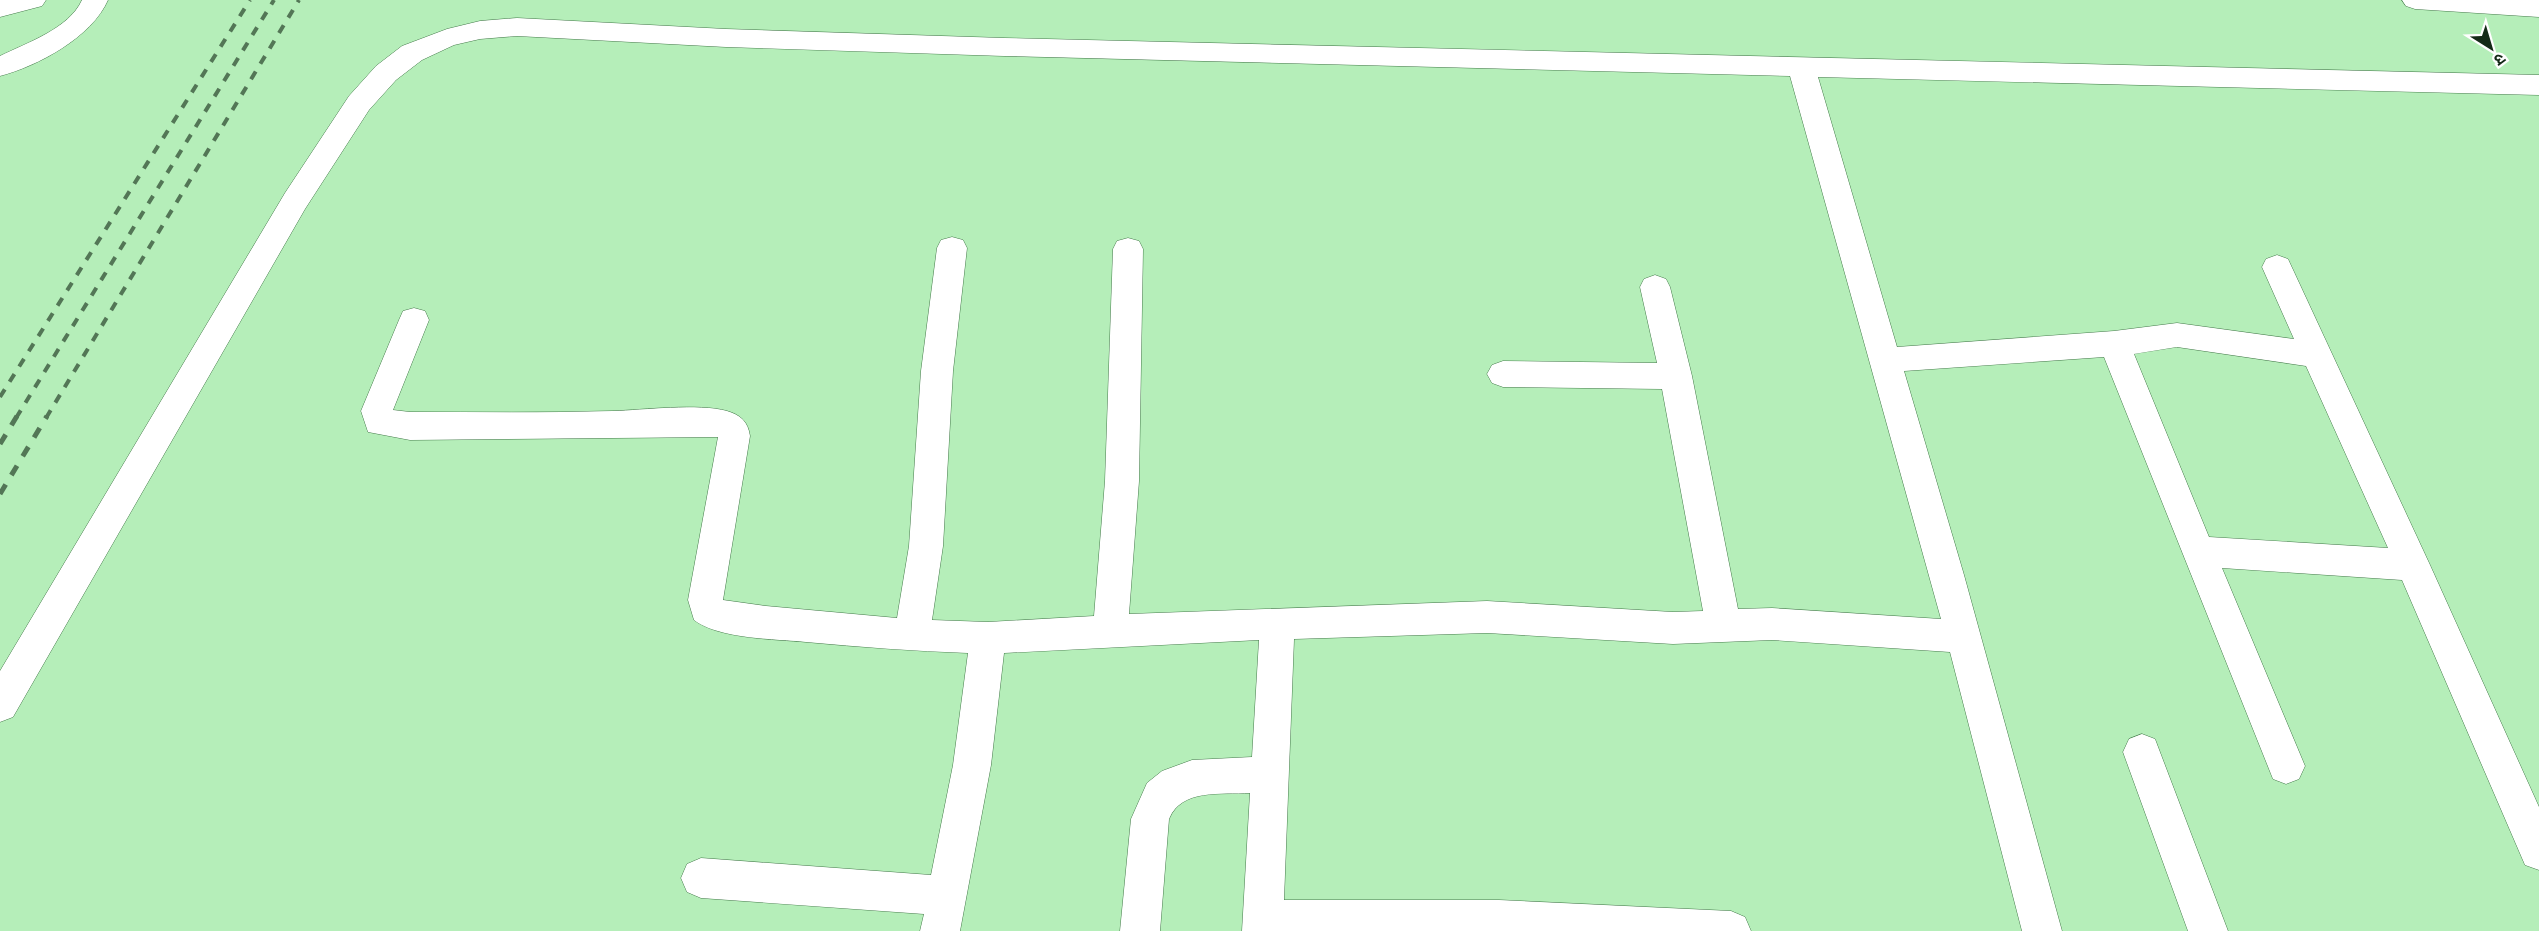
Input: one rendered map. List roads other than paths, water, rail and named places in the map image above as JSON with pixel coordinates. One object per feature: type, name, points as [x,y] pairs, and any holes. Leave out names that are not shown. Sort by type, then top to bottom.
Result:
[{"type":"street","points":[[0,8],[33,0]]},
{"type":"street","points":[[0,67],[74,27],[91,11],[95,0]]},
{"type":"street","points":[[2415,0],[2539,8]]},
{"type":"street","points":[[0,705],[289,211],[359,103],[386,73],[412,53],[447,38],[480,30],[517,27],[993,46],[2539,85]]},
{"type":"street","points":[[1801,66],[1886,360],[2042,931]]},
{"type":"street","points":[[912,635],[926,546],[937,371],[952,248]]},
{"type":"street","points":[[1110,632],[1122,481],[1128,249]]},
{"type":"street","points":[[2277,267],[2413,565],[2539,851]]},
{"type":"street","points":[[1655,286],[1676,376],[1723,625]]},
{"type":"street","points":[[414,320],[377,411],[379,422],[410,426],[701,422],[725,424],[733,429],[734,436],[705,600],[706,609],[713,614],[766,622],[912,635],[988,638],[1278,623],[1487,617],[1701,629],[1723,625],[1772,624],[1963,637]]},
{"type":"street","points":[[1886,360],[2114,344],[2177,335],[2318,355]]},
{"type":"street","points":[[2114,344],[2286,766]]},
{"type":"street","points":[[1503,374],[1676,376]]},
{"type":"street","points":[[2200,551],[2413,565]]},
{"type":"street","points":[[1278,623],[1274,662],[1263,925],[1499,920],[1731,931]]},
{"type":"street","points":[[701,878],[944,913],[972,765],[988,638]]},
{"type":"street","points":[[2142,752],[2208,931]]},
{"type":"street","points":[[1140,931],[1150,819],[1160,796],[1174,784],[1192,778],[1271,774]]},
{"type":"railway","points":[[0,397],[250,0]]},
{"type":"railway","points":[[16,418],[274,0]]},
{"type":"railway","points":[[46,418],[299,0]]},
{"type":"railway","points":[[0,444],[17,416]]},
{"type":"railway","points":[[0,494],[47,416]]}]
